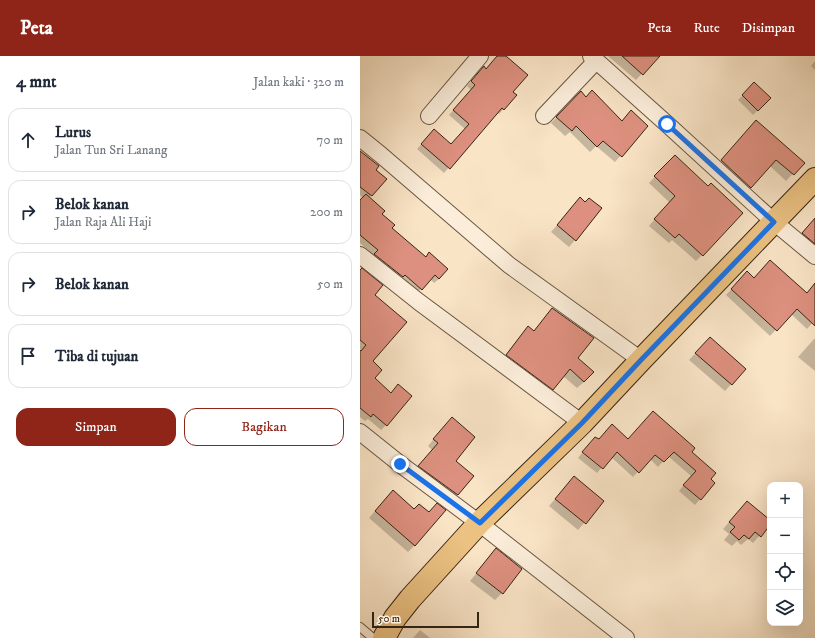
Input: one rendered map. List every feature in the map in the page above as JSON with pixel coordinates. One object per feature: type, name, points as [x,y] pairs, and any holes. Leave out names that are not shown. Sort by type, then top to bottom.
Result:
[{"type":"main road","points":[[384,638],[395,618],[410,599],[480,523],[582,423],[815,179]]},
{"type":"street","points":[[429,116],[480,56]]},
{"type":"street","points":[[544,116],[594,59],[774,222],[815,256]]},
{"type":"street","points":[[360,138],[509,265],[641,360]]},
{"type":"street","points":[[360,254],[419,302],[582,423]]},
{"type":"street","points":[[360,432],[400,464],[480,523],[626,638]]},
{"type":"lane","points":[[360,627],[373,638]]},
{"type":"building","points":[[497,56],[506,56],[528,75],[513,92],[517,95],[504,110],[502,108],[450,169],[421,144],[434,129],[451,144],[469,124],[453,110],[475,85],[471,81],[484,66],[486,69]]},
{"type":"building","points":[[622,56],[660,56],[643,75]]},
{"type":"building","points":[[754,82],[771,98],[758,111],[742,95]]},
{"type":"building","points":[[592,90],[622,121],[631,110],[648,126],[622,157],[603,141],[597,147],[576,126],[572,131],[556,117],[581,91],[586,97]]},
{"type":"building","points":[[756,120],[805,163],[794,175],[776,160],[751,188],[721,160]]},
{"type":"building","points":[[360,151],[379,166],[376,170],[387,179],[372,196],[360,187]]},
{"type":"building","points":[[675,155],[708,186],[711,183],[743,213],[703,256],[679,234],[675,238],[654,219],[675,196],[654,176]]},
{"type":"building","points":[[366,194],[385,211],[382,214],[395,225],[392,228],[426,257],[429,252],[448,269],[439,279],[435,275],[422,290],[405,275],[403,277],[374,254],[378,250],[360,235],[360,200]]},
{"type":"building","points":[[580,197],[585,202],[589,198],[602,208],[576,241],[557,225]]},
{"type":"building","points":[[815,218],[815,244],[802,233]]},
{"type":"building","points":[[770,260],[807,293],[815,283],[815,326],[797,309],[777,331],[731,289],[747,271],[754,278]]},
{"type":"building","points":[[362,268],[383,285],[375,295],[407,322],[373,361],[382,370],[375,378],[391,393],[398,384],[412,396],[387,426],[373,414],[371,417],[360,408],[360,350],[361,351],[366,345],[360,340],[360,270]]},
{"type":"building","points":[[552,308],[594,338],[578,358],[594,372],[584,382],[570,369],[553,390],[506,355],[528,326],[534,331]]},
{"type":"building","points":[[710,337],[746,369],[732,385],[695,353]]},
{"type":"building","points":[[653,411],[695,448],[692,452],[716,473],[711,479],[715,483],[701,500],[683,485],[696,471],[674,452],[664,462],[655,455],[639,473],[617,452],[603,469],[582,452],[595,437],[599,439],[612,424],[628,439]]},
{"type":"building","points":[[452,417],[475,437],[456,461],[474,476],[458,495],[418,466],[438,443],[433,439]]},
{"type":"building","points":[[574,476],[604,501],[586,524],[555,499]]},
{"type":"building","points":[[393,490],[414,509],[419,504],[429,512],[437,503],[446,510],[415,546],[375,511]]},
{"type":"building","points":[[747,501],[767,518],[767,529],[761,537],[755,532],[749,539],[744,535],[739,540],[730,532],[735,527],[729,522]]},
{"type":"building","points":[[496,548],[522,569],[503,594],[476,573]]},
{"type":"route","points":[[400,464],[480,523],[582,423],[774,222],[667,124]]}]
